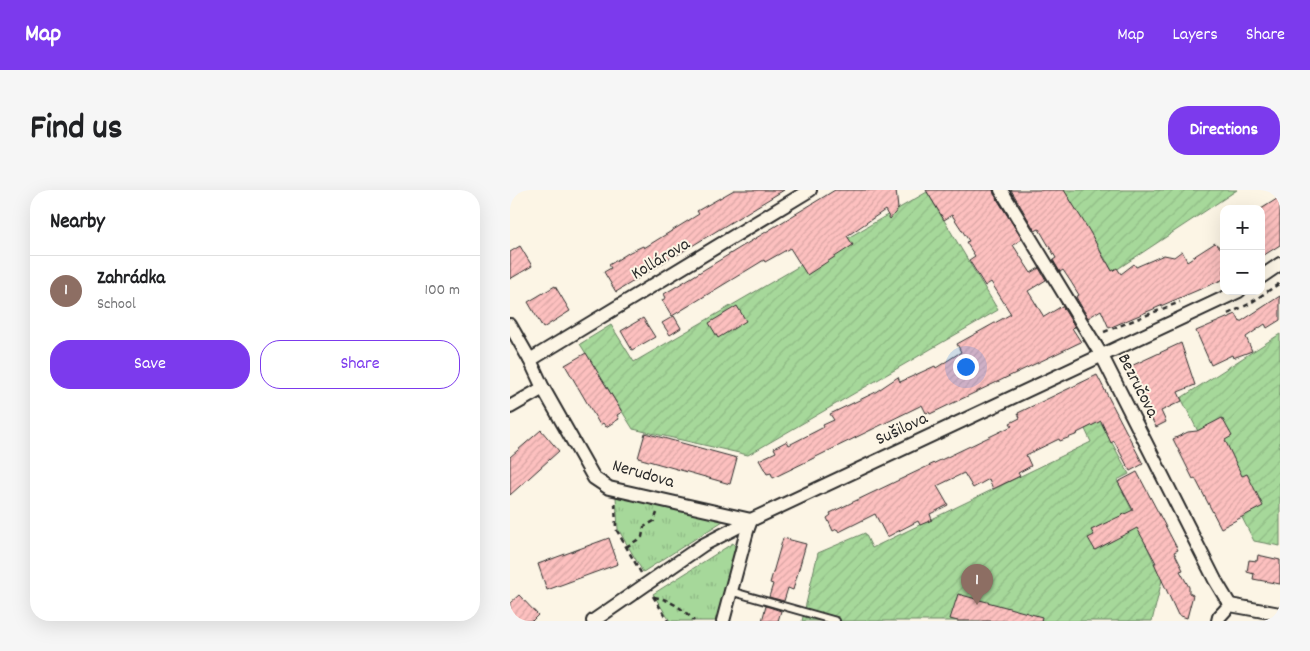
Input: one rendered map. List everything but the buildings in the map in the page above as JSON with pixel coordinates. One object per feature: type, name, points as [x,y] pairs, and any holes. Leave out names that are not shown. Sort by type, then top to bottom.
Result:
[{"type":"street","name":"Kollárova","points":[[530,360],[810,190]]},
{"type":"street","name":"Bezručova","points":[[1001,190],[1102,356],[1215,580],[1230,605]]},
{"type":"street","points":[[1265,274],[1280,264]]},
{"type":"street","name":"Sušilova","points":[[593,621],[703,546],[751,520],[1231,295]]},
{"type":"street","name":"Nerudova","points":[[510,324],[543,388],[594,478],[609,488],[751,520]]},
{"type":"street","points":[[510,407],[543,388]]},
{"type":"street","points":[[723,621],[751,520]]},
{"type":"street","points":[[1218,621],[1219,617],[1230,605],[1280,614]]},
{"type":"lane","points":[[730,591],[836,621]]},
{"type":"path","points":[[1092,338],[1187,299]]},
{"type":"path","points":[[614,489],[616,529],[668,621]]},
{"type":"path","points":[[626,548],[639,540],[642,537],[644,527],[654,521],[660,499]]},
{"type":"path","points":[[654,597],[674,604],[694,621]]},
{"type":"green space","points":[[1064,190],[1237,190],[1113,272]]},
{"type":"green space","points":[[927,192],[998,310],[748,455],[633,429],[580,344],[611,325],[634,362]]},
{"type":"green space","points":[[1280,334],[1280,546],[1254,541],[1181,398]]},
{"type":"green space","points":[[1100,421],[1129,474],[1117,480],[1140,526],[1162,580],[1152,621],[802,621],[818,553],[865,533],[872,548],[1091,442],[1085,429]]},
{"type":"green space","points":[[616,497],[721,518],[723,521],[643,572],[618,529]]},
{"type":"green space","points":[[733,543],[736,548],[716,621],[670,621],[653,594]]},
{"type":"place","name":"Zahrádka","points":[[977,605]]}]
